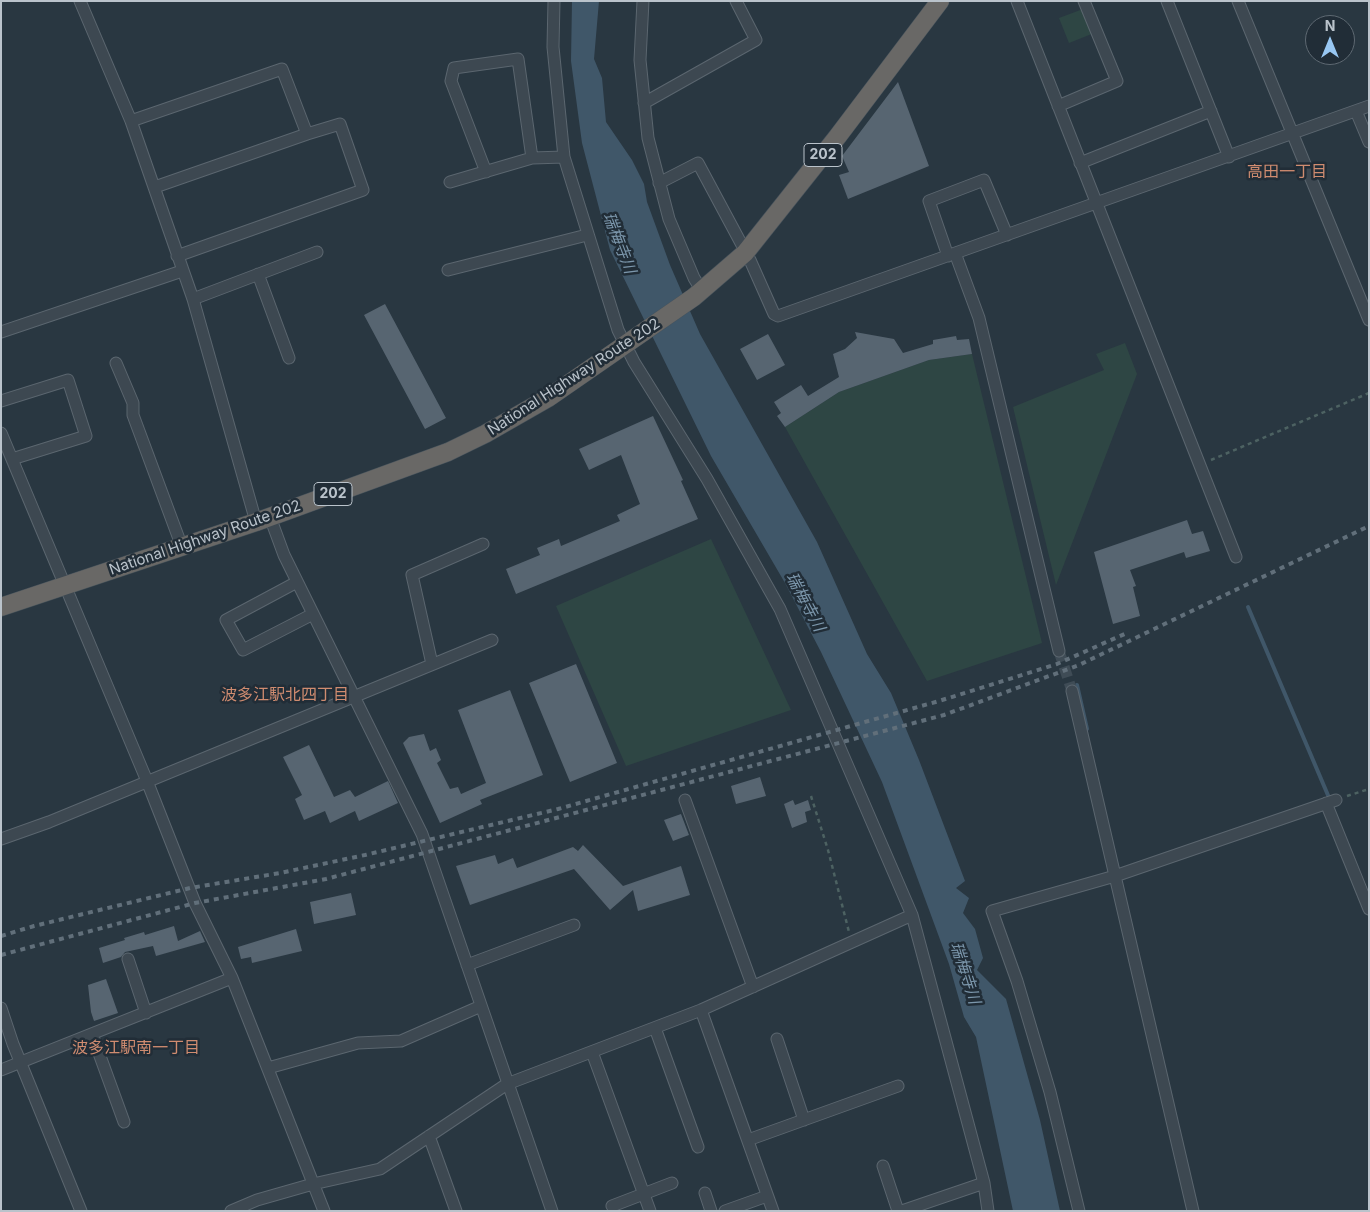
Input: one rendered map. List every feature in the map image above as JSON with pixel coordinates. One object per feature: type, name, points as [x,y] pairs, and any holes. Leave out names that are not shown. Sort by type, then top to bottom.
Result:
[{"type":"highway","name":"National Highway Route 202","points":[[1,607],[263,520],[448,452],[526,411],[626,345],[698,294],[745,254],[838,136],[940,1]]},
{"type":"street","points":[[80,1],[131,121],[155,187],[193,299],[263,520],[284,555],[422,834],[552,1211]]},
{"type":"street","points":[[554,1],[553,47],[564,157],[618,330],[634,362],[707,479],[780,610],[912,915],[984,1183],[988,1211]]},
{"type":"street","points":[[643,1],[640,60],[648,138],[669,219],[694,278],[698,294]]},
{"type":"street","points":[[644,103],[756,40],[736,1]]},
{"type":"street","points":[[1017,1],[1236,557]]},
{"type":"street","points":[[1058,106],[1117,81],[1084,1]]},
{"type":"street","points":[[1167,1],[1230,156]]},
{"type":"street","points":[[1238,1],[1369,320]]},
{"type":"street","points":[[486,172],[451,82],[454,68],[518,59],[532,158]]},
{"type":"street","points":[[131,121],[282,69],[307,134]]},
{"type":"street","points":[[659,183],[698,163],[745,254],[750,260],[774,314],[778,316],[1369,106]]},
{"type":"street","points":[[1080,163],[1211,111]]},
{"type":"street","points":[[1356,111],[1369,142]]},
{"type":"street","points":[[155,187],[340,124],[364,190],[177,256]]},
{"type":"street","points":[[450,182],[532,158],[564,157]]},
{"type":"street","points":[[1007,235],[984,180],[929,201],[979,318],[1059,651]]},
{"type":"street","points":[[448,270],[587,235]]},
{"type":"street","points":[[193,299],[317,252]]},
{"type":"street","points":[[1,332],[182,271]]},
{"type":"street","points":[[258,274],[288,358]]},
{"type":"street","points":[[116,364],[133,402],[133,414],[182,547]]},
{"type":"street","points":[[1,401],[68,380],[86,436],[12,459]]},
{"type":"street","points":[[1,433],[63,585],[147,781],[195,903],[232,978],[324,1211]]},
{"type":"street","points":[[432,664],[412,575],[483,544]]},
{"type":"street","points":[[297,582],[226,620],[242,650],[313,614]]},
{"type":"street","points":[[1,839],[49,822],[492,640]]},
{"type":"street","points":[[1072,691],[1193,1211]]},
{"type":"street","points":[[685,800],[753,987]]},
{"type":"street","points":[[1079,1211],[1044,1074],[1017,981],[992,911],[1114,876],[1331,801],[1369,909]]},
{"type":"street","points":[[231,1211],[257,1200],[313,1184],[380,1169],[507,1084],[701,1010],[912,915]]},
{"type":"street","points":[[467,965],[574,925]]},
{"type":"street","points":[[128,959],[146,1013]]},
{"type":"street","points":[[1,1070],[232,978]]},
{"type":"street","points":[[268,1068],[358,1043],[401,1041],[481,1006]]},
{"type":"street","points":[[1,1008],[13,1044],[22,1062],[81,1211]]},
{"type":"street","points":[[701,1010],[773,1211]]},
{"type":"street","points":[[655,1028],[698,1147]]},
{"type":"street","points":[[92,1034],[124,1122]]},
{"type":"street","points":[[777,1039],[804,1120]]},
{"type":"street","points":[[592,1052],[650,1211]]},
{"type":"street","points":[[748,1140],[898,1086]]},
{"type":"street","points":[[429,1136],[456,1211]]},
{"type":"street","points":[[883,1166],[904,1210],[984,1183]]},
{"type":"street","points":[[612,1206],[672,1183]]},
{"type":"street","points":[[705,1193],[711,1211]]},
{"type":"street","points":[[725,1211],[767,1196]]},
{"type":"path","points":[[1200,465],[1369,394]]},
{"type":"path","points":[[1331,801],[1369,789]]},
{"type":"path","points":[[811,796],[828,850],[851,942]]},
{"type":"green space","points":[[1083,9],[1094,33],[1069,43],[1059,18]]},
{"type":"green space","points":[[1125,343],[1137,374],[1056,585],[1013,407],[1104,370],[1096,354]]},
{"type":"green space","points":[[972,354],[1042,643],[927,681],[785,427],[839,392],[929,360]]},
{"type":"green space","points":[[711,539],[791,710],[626,766],[556,606]]},
{"type":"water","name":"瑞梅寺川","points":[[572,1],[599,1],[594,59],[602,78],[606,122],[632,160],[644,184],[647,202],[670,265],[700,334],[817,542],[867,654],[891,693],[919,760],[965,881],[956,888],[969,898],[963,913],[975,929],[983,958],[977,970],[1006,999],[1040,1120],[1060,1211],[1013,1211],[976,1037],[964,1017],[949,964],[882,782],[821,652],[785,583],[711,456],[610,250],[582,143],[571,61]]},
{"type":"building","points":[[898,82],[929,166],[848,199],[839,175],[849,172],[842,156]]},
{"type":"building","points":[[385,304],[446,418],[425,429],[364,315]]},
{"type":"building","points":[[855,332],[894,339],[903,353],[933,344],[933,340],[956,336],[957,340],[969,339],[972,354],[929,360],[839,392],[785,427],[777,416],[781,413],[774,402],[801,385],[808,396],[839,377],[833,354],[845,349],[857,338]]},
{"type":"building","points":[[768,334],[785,365],[757,380],[740,349]]},
{"type":"building","points":[[653,416],[683,480],[681,481],[698,519],[516,594],[506,569],[540,555],[537,548],[559,539],[561,546],[620,521],[617,515],[640,504],[621,455],[589,470],[579,449]]},
{"type":"building","points":[[1187,520],[1192,534],[1203,531],[1210,551],[1186,558],[1184,552],[1130,570],[1136,586],[1133,587],[1140,616],[1113,624],[1094,552]]},
{"type":"building","points":[[576,664],[617,763],[570,782],[529,683]]},
{"type":"building","points":[[510,690],[543,775],[480,800],[482,804],[440,823],[403,743],[409,737],[424,734],[430,751],[436,748],[441,760],[437,763],[450,789],[458,787],[461,794],[486,783],[458,710]]},
{"type":"building","points":[[309,745],[334,797],[350,790],[355,797],[388,781],[398,803],[359,821],[355,811],[330,823],[325,811],[304,820],[295,799],[302,795],[283,757]]},
{"type":"building","points":[[760,777],[766,796],[736,804],[731,786]]},
{"type":"building","points":[[793,800],[795,805],[808,800],[811,810],[805,812],[807,822],[792,828],[784,804]]},
{"type":"building","points":[[681,814],[689,835],[673,841],[664,820]]},
{"type":"building","points":[[583,845],[623,886],[681,866],[690,895],[638,911],[633,890],[610,910],[574,869],[470,905],[456,866],[495,855],[498,864],[513,858],[517,868],[573,847],[578,851]]},
{"type":"building","points":[[351,893],[356,915],[314,924],[310,902]]},
{"type":"building","points":[[174,926],[178,941],[200,931],[205,942],[156,956],[153,946],[125,952],[121,957],[103,963],[99,948],[144,932],[145,935]]},
{"type":"building","points":[[296,929],[302,951],[252,963],[251,957],[241,959],[238,947]]},
{"type":"building","points":[[106,979],[118,1013],[94,1021],[88,985]]},
{"type":"waterway","points":[[1248,607],[1330,800]]},
{"type":"waterway","points":[[1077,685],[1087,729]]},
{"type":"tunnel","points":[[1059,651],[1072,691]]},
{"type":"railway","points":[[1,955],[195,903],[326,879],[944,715],[1079,665],[1369,526]]},
{"type":"railway","points":[[1,936],[34,926],[190,888],[280,873],[365,855],[558,809],[939,701],[1057,664],[1129,632]]},
{"type":"district","name":"高田一丁目","points":[[1287,172]]},
{"type":"district","name":"波多江駅北四丁目","points":[[285,695]]},
{"type":"district","name":"波多江駅南一丁目","points":[[136,1048]]}]
